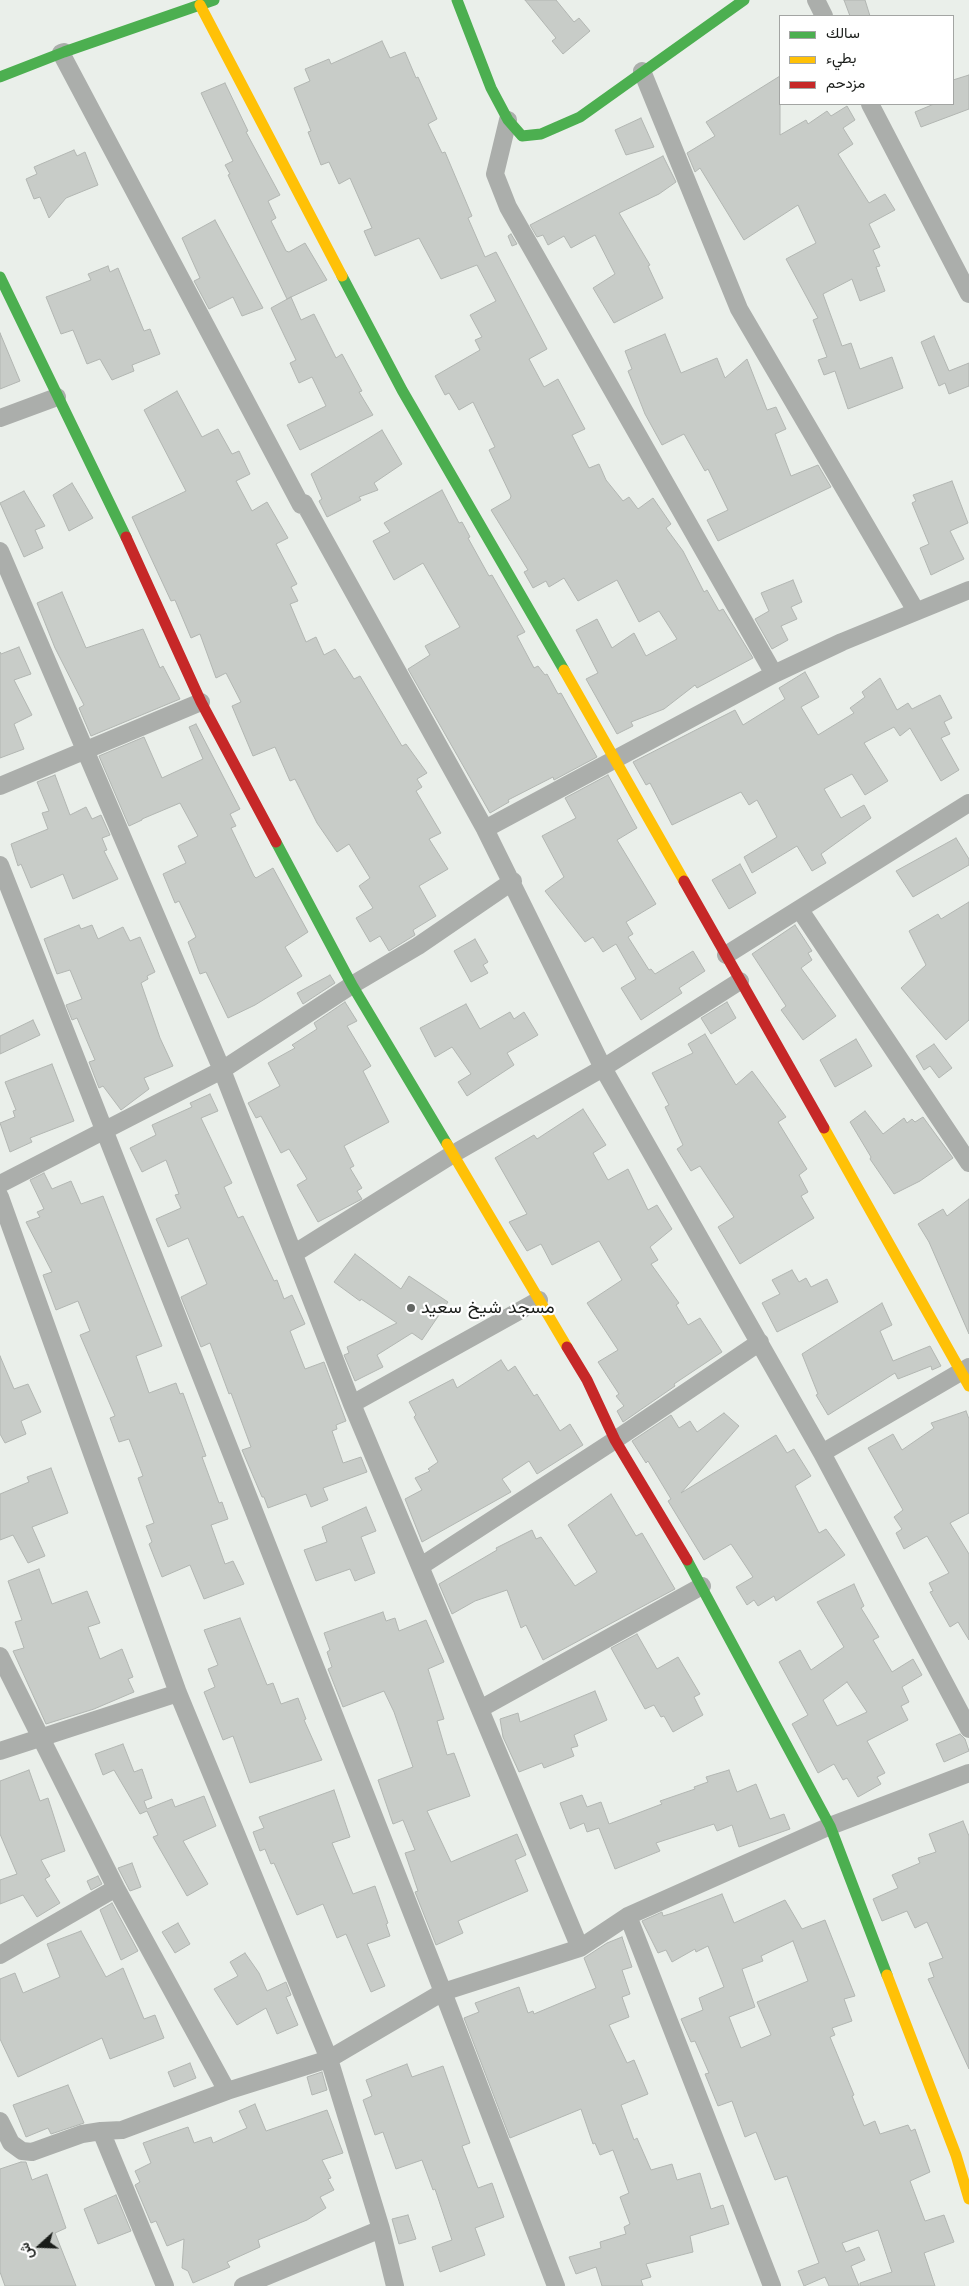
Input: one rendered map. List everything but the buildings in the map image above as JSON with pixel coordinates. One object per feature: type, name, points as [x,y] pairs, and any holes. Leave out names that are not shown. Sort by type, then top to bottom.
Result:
[{"type":"street","points":[[1,73],[214,0]]},
{"type":"street","points":[[457,0],[490,88],[508,120],[522,136],[541,134],[580,117],[744,0]]},
{"type":"street","points":[[816,0],[824,15]]},
{"type":"street","points":[[200,5],[402,390],[616,760],[740,981],[966,1375],[822,1453]]},
{"type":"street","points":[[64,52],[61,54],[301,505],[304,504],[513,881],[603,1068],[822,1453],[969,1729]]},
{"type":"street","points":[[642,71],[739,309],[916,611]]},
{"type":"street","points":[[871,105],[969,294]]},
{"type":"street","points":[[508,120],[495,174],[508,207],[774,674]]},
{"type":"street","points":[[0,277],[137,560],[201,702],[352,985],[587,1380],[615,1440],[702,1586],[830,1826],[962,2153],[969,2199]]},
{"type":"street","points":[[0,418],[57,397]]},
{"type":"street","points":[[0,552],[222,1070],[352,1404],[580,1948]]},
{"type":"street","points":[[485,829],[774,674],[842,642],[969,590]]},
{"type":"street","points":[[0,786],[201,702]]},
{"type":"street","points":[[726,955],[967,808]]},
{"type":"street","points":[[0,865],[443,1992],[556,2286]]},
{"type":"street","points":[[0,1184],[222,1070],[352,985],[418,946],[513,881]]},
{"type":"street","points":[[800,910],[969,1162]]},
{"type":"street","points":[[294,1253],[453,1154],[603,1068],[740,981]]},
{"type":"street","points":[[0,1197],[178,1693],[329,2059],[381,2229],[395,2286]]},
{"type":"street","points":[[352,1404],[539,1300]]},
{"type":"street","points":[[421,1566],[615,1440],[760,1342]]},
{"type":"street","points":[[480,1709],[702,1586]]},
{"type":"street","points":[[0,1656],[116,1888],[227,2091]]},
{"type":"street","points":[[0,1751],[178,1693]]},
{"type":"street","points":[[0,2121],[11,2142],[22,2151],[32,2152],[82,2134],[122,2130],[227,2091],[329,2059],[443,1992],[580,1948],[628,1916],[830,1826],[969,1773]]},
{"type":"street","points":[[0,1955],[116,1888]]},
{"type":"street","points":[[628,1916],[772,2286]]},
{"type":"street","points":[[101,2131],[165,2286]]},
{"type":"street","points":[[244,2286],[381,2229]]},
{"type":"traffic: fast","points":[[0,77],[64,52],[214,0]]},
{"type":"traffic: fast","points":[[457,0],[491,88],[508,120],[522,136],[541,134],[580,117],[744,0]]},
{"type":"traffic: fast","points":[[342,276],[402,390],[564,670]]},
{"type":"traffic: fast","points":[[0,277],[126,537]]},
{"type":"traffic: fast","points":[[276,842],[352,985],[447,1144]]},
{"type":"traffic: fast","points":[[687,1560],[830,1826],[887,1975]]},
{"type":"traffic: slow","points":[[200,5],[342,276]]},
{"type":"traffic: slow","points":[[564,670],[684,881]]},
{"type":"traffic: slow","points":[[824,1128],[969,1386]]},
{"type":"traffic: slow","points":[[447,1144],[567,1347]]},
{"type":"traffic: slow","points":[[887,1975],[956,2155],[969,2199]]},
{"type":"traffic: jam","points":[[126,537],[201,702],[276,842]]},
{"type":"traffic: jam","points":[[684,881],[824,1128]]},
{"type":"traffic: jam","points":[[567,1347],[587,1380],[615,1440],[687,1560]]},
{"type":"place","name":"مسجد شيخ سعيد","points":[[411,1308]]}]
